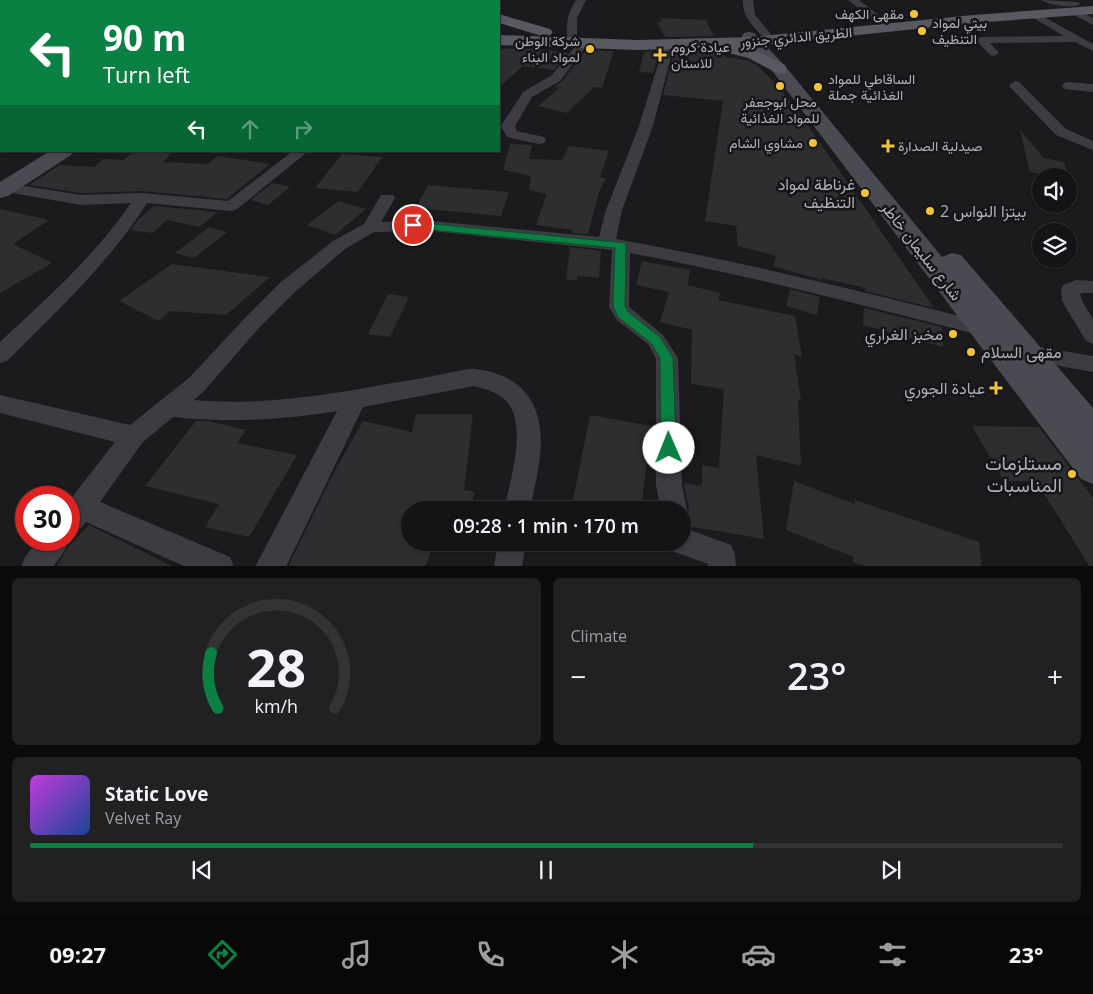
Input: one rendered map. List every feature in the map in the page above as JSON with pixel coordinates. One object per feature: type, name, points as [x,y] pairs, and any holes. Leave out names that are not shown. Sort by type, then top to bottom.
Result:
[{"type":"main road","name":"الطريق الدائري جنزور","points":[[500,34],[669,45],[695,44],[884,23],[1080,6]]},
{"type":"main road","name":"الطريق الدائري جنزور","points":[[500,41],[760,38],[828,35],[1033,14],[1080,6]]},
{"type":"main road","points":[[500,18],[573,40]]},
{"type":"main road","points":[[695,44],[724,47],[764,59],[790,64],[800,45],[828,35]]},
{"type":"main road","name":"شارع سليمان خاطر","points":[[760,38],[790,64],[1093,432]]},
{"type":"main road","name":"شارع سليمان خاطر","points":[[790,64],[982,329],[1093,468]]},
{"type":"main road","points":[[2,187],[49,152]]},
{"type":"main road","points":[[2,187],[62,152]]},
{"type":"street","points":[[539,140],[512,134],[508,126],[527,95],[556,78],[573,40],[571,21],[574,10],[580,0]]},
{"type":"street","points":[[748,0],[746,8],[760,38]]},
{"type":"street","points":[[853,0],[884,23]]},
{"type":"street","points":[[1046,0],[1080,6],[1093,22]]},
{"type":"street","points":[[1033,14],[1093,48]]},
{"type":"street","points":[[994,54],[981,40],[1078,40]]},
{"type":"street","points":[[669,45],[646,126],[614,210],[614,244],[619,306],[624,315],[656,340],[667,358],[669,485],[672,501]]},
{"type":"street","points":[[1015,85],[1061,132],[1093,146]]},
{"type":"street","points":[[1068,86],[1093,88]]},
{"type":"street","points":[[2,187],[80,200],[142,198],[231,206],[298,154]]},
{"type":"street","points":[[0,355],[75,282],[129,218],[142,198]]},
{"type":"street","points":[[80,506],[134,436],[197,384],[251,324],[288,287],[339,244],[370,226],[386,198]]},
{"type":"street","points":[[370,226],[432,226],[614,244],[763,274],[982,329]]},
{"type":"street","points":[[1093,287],[1076,286],[1070,290],[1072,301],[1093,336]]},
{"type":"street","points":[[1027,353],[1093,364]]},
{"type":"street","points":[[168,407],[193,411],[281,409],[355,400],[474,377],[491,380],[506,386],[518,396],[528,421],[529,437],[518,501]]},
{"type":"street","points":[[269,566],[278,553],[355,400]]},
{"type":"street","points":[[0,404],[134,436]]},
{"type":"street","points":[[80,516],[220,566]]},
{"type":"street","points":[[691,544],[720,555],[722,566]]},
{"type":"street","points":[[35,566],[47,551]]},
{"type":"street","points":[[508,566],[510,551]]},
{"type":"building","points":[[660,18],[706,20],[714,36],[665,37],[657,22],[661,22]]},
{"type":"building","points":[[528,48],[568,53],[554,70],[523,66],[500,86],[500,49]]},
{"type":"building","points":[[720,49],[725,57],[747,60],[758,66],[798,111],[934,308],[865,291],[865,288],[822,278],[822,280],[773,266],[776,256],[738,246],[736,226],[705,221],[723,101],[663,95],[674,51]]},
{"type":"building","points":[[586,50],[614,51],[602,88],[594,87],[567,113],[538,106],[559,88],[554,87],[562,82]]},
{"type":"building","points":[[644,52],[660,52],[653,73],[639,72]]},
{"type":"building","points":[[1020,130],[1044,158],[1064,162],[1066,168],[1032,168],[1032,172],[1029,169]]},
{"type":"building","points":[[510,144],[532,145],[529,159],[562,160],[569,146],[609,151],[600,177],[606,178],[599,192],[588,234],[572,233],[572,230],[536,225],[547,194],[529,190],[531,176],[503,170]]},
{"type":"building","points":[[132,152],[172,152],[163,162],[208,164],[218,156],[270,164],[227,199],[142,191],[81,193],[29,185],[60,165],[94,167],[103,159],[124,160]]},
{"type":"building","points":[[342,154],[382,157],[358,192],[315,188]]},
{"type":"building","points":[[272,183],[290,187],[268,205],[251,200]]},
{"type":"building","points":[[428,185],[509,192],[501,216],[416,208]]},
{"type":"building","points":[[338,201],[366,209],[335,235],[307,225]]},
{"type":"building","points":[[154,206],[218,212],[199,227],[167,220],[153,233],[130,230]]},
{"type":"building","points":[[0,209],[49,220],[13,244],[52,263],[0,293]]},
{"type":"building","points":[[209,227],[227,232],[194,258],[175,253]]},
{"type":"building","points":[[570,247],[601,251],[599,278],[578,276],[577,281],[566,279]]},
{"type":"building","points":[[642,261],[690,270],[688,285],[720,293],[718,300],[795,316],[802,357],[794,354],[801,401],[798,400],[801,466],[756,455],[764,539],[691,527],[691,501],[687,501],[684,483],[702,486],[702,465],[719,468],[724,389],[691,384],[692,330],[660,322],[669,292],[636,285]]},
{"type":"building","points":[[172,264],[270,277],[226,315],[170,311],[159,321],[119,301]]},
{"type":"building","points":[[790,289],[820,297],[817,315],[786,306]]},
{"type":"building","points":[[388,294],[409,297],[390,337],[368,334]]},
{"type":"building","points":[[864,308],[942,327],[943,347],[863,325]]},
{"type":"building","points":[[416,414],[473,414],[464,490],[475,492],[472,501],[401,501],[401,551],[431,551],[425,566],[288,566],[334,472],[363,421],[412,432]]},
{"type":"building","points":[[590,415],[651,426],[642,501],[573,501]]},
{"type":"building","points":[[196,421],[208,421],[246,430],[237,443],[297,455],[249,537],[205,527],[219,504],[145,486]]},
{"type":"building","points":[[972,426],[1039,427],[1093,498],[1093,566],[1089,566],[1036,481],[1004,481]]},
{"type":"building","points":[[794,481],[855,504],[855,500],[979,542],[982,566],[864,566],[853,562],[854,557],[786,530]]},
{"type":"building","points":[[89,525],[172,566],[57,566],[66,551],[80,551],[80,534]]},
{"type":"place","name":"مقهى الكهف","points":[[914,14]]},
{"type":"place","name":"بيتي لمواد التنظيف","points":[[922,31]]},
{"type":"place","name":"شركة الوطن لمواد البناء","points":[[590,49]]},
{"type":"place","name":"عيادة كروم للاسنان","points":[[660,55]]},
{"type":"place","name":"محل ابوجعفر للمواد الغذائية","points":[[780,86]]},
{"type":"place","name":"الساقاطي للمواد الغذائية جملة","points":[[818,87]]},
{"type":"place","name":"مشاوي الشام","points":[[813,143]]},
{"type":"place","name":"صيدلية الصدارة","points":[[888,146]]},
{"type":"place","name":"غرناطة لمواد التنظيف","points":[[865,193]]},
{"type":"place","name":"بيتزا النواس 2","points":[[930,211]]},
{"type":"place","name":"مخبز الغراري","points":[[953,334]]},
{"type":"place","name":"مقهى السلام","points":[[971,352]]},
{"type":"place","name":"عيادة الجوري","points":[[996,388]]},
{"type":"place","name":"مستلزمات المناسبات","points":[[1072,474]]},
{"type":"route","points":[[413,225],[621,246],[619,306],[624,315],[656,340],[667,358],[669,448]]}]
